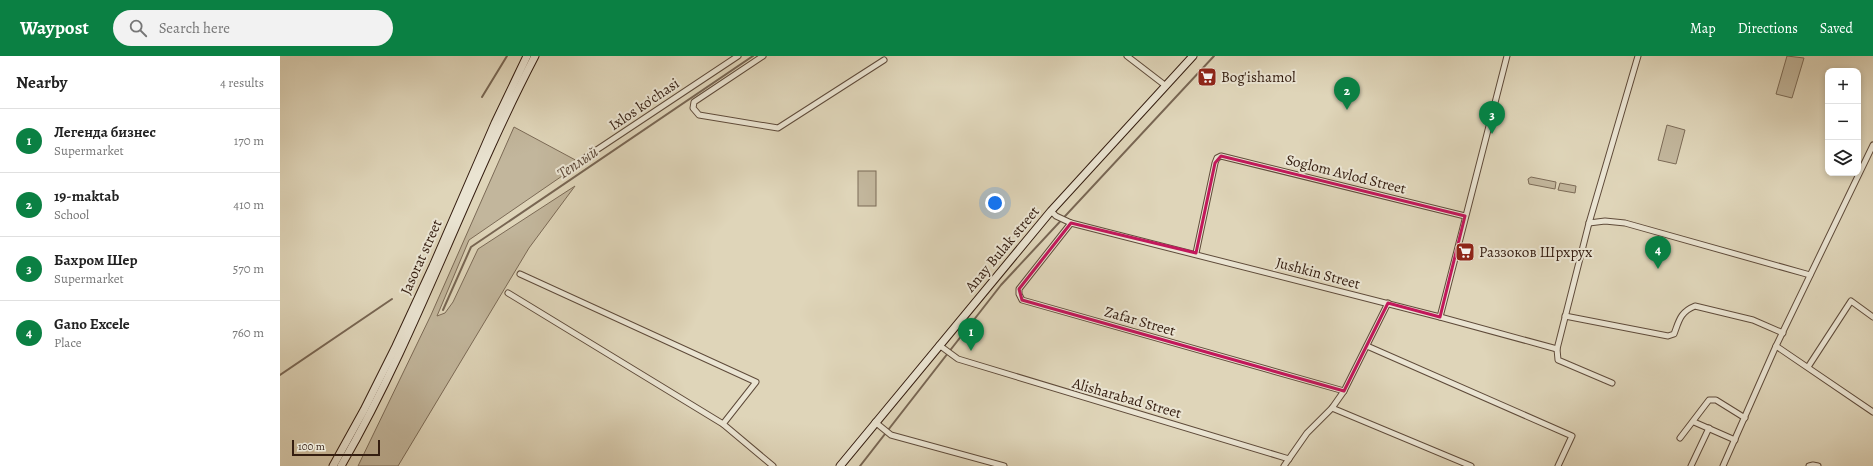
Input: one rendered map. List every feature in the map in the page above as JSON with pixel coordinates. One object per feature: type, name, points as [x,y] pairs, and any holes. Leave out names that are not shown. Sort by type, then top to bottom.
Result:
[{"type":"main road","name":"Jasorat street","points":[[333,466],[364,410],[396,346],[433,266],[495,123],[527,56]]},
{"type":"main road","name":"Jasorat street","points":[[341,466],[389,376],[494,140],[535,56]]},
{"type":"main road","name":"Anay Bulak street","points":[[840,466],[878,424],[1053,214],[1193,56]]},
{"type":"street","name":"Ixlos ko'chasi","points":[[583,159],[738,56]]},
{"type":"street","points":[[763,56],[694,102],[693,108],[699,115],[778,128],[884,60]]},
{"type":"street","points":[[1127,56],[1166,86]]},
{"type":"street","points":[[1440,317],[1507,56]]},
{"type":"street","points":[[1612,383],[1558,360],[1557,349],[1589,223],[1638,56]]},
{"type":"street","points":[[1723,466],[1776,346],[1873,145]]},
{"type":"street","name":"Soglom Avlod Street","points":[[1196,253],[1215,163],[1217,158],[1221,156],[1465,216]]},
{"type":"street","name":"Jushkin Street","points":[[1053,214],[1072,223],[1196,253],[1557,349]]},
{"type":"street","points":[[1589,223],[1605,221],[1625,223],[1810,275]]},
{"type":"street","name":"Zafar Street","points":[[1072,223],[1019,289],[1019,294],[1022,300],[1344,391]]},
{"type":"street","points":[[520,274],[756,382],[723,424]]},
{"type":"street","points":[[508,293],[723,424],[773,466]]},
{"type":"street","points":[[1808,367],[1851,301],[1873,317]]},
{"type":"street","points":[[1284,466],[1307,433],[1332,408],[1344,391],[1388,303]]},
{"type":"street","points":[[1565,316],[1668,336],[1674,334],[1681,317],[1686,310],[1695,306],[1753,320],[1783,334]]},
{"type":"street","points":[[1367,346],[1572,436],[1558,466]]},
{"type":"street","points":[[1776,346],[1873,412]]},
{"type":"street","name":"Alisharabad Street","points":[[941,347],[958,359],[1289,459]]},
{"type":"street","points":[[1680,438],[1710,400],[1713,399],[1745,418]]},
{"type":"street","points":[[1332,408],[1471,466]]},
{"type":"street","points":[[1694,422],[1735,440]]},
{"type":"street","points":[[878,424],[888,434],[1004,466]]},
{"type":"street","points":[[1691,466],[1709,428]]},
{"type":"street","points":[[1809,466],[1813,464],[1818,466]]},
{"type":"highlighted area","points":[[1221,156],[1465,216],[1440,317],[1388,303],[1344,391],[1022,300],[1019,289],[1071,223],[1196,253],[1215,163]]},
{"type":"shaded area","points":[[1787,56],[1804,58],[1792,98],[1776,94]]},
{"type":"shaded area","points":[[1667,125],[1685,130],[1676,164],[1658,160]]},
{"type":"shaded area","points":[[514,127],[581,163],[469,240],[437,316],[445,313],[453,302],[478,249],[575,186],[529,248],[398,466],[358,466],[431,315]]},
{"type":"shaded area","points":[[858,171],[876,171],[876,206],[858,206]]},
{"type":"shaded area","points":[[1531,177],[1556,182],[1555,189],[1529,184],[1528,179]]},
{"type":"shaded area","points":[[1560,183],[1576,186],[1575,193],[1558,190]]},
{"type":"waterway","points":[[482,97],[507,56]]},
{"type":"waterway","name":"Теплый","points":[[443,310],[471,247],[753,56]]},
{"type":"waterway","points":[[860,466],[1001,285],[1214,56]]},
{"type":"waterway","name":"Теплый","points":[[280,375],[392,299]]},
{"type":"place","name":"Bog'ishamol","points":[[1207,77]]},
{"type":"place","name":"19-maktab","points":[[1347,110]]},
{"type":"place","name":"Бахром Шер","points":[[1492,134]]},
{"type":"place","name":"Раззоков Шрхрух","points":[[1465,252]]},
{"type":"place","name":"Gano Excele","points":[[1658,269]]},
{"type":"place","name":"Легенда бизнес","points":[[971,351]]}]
